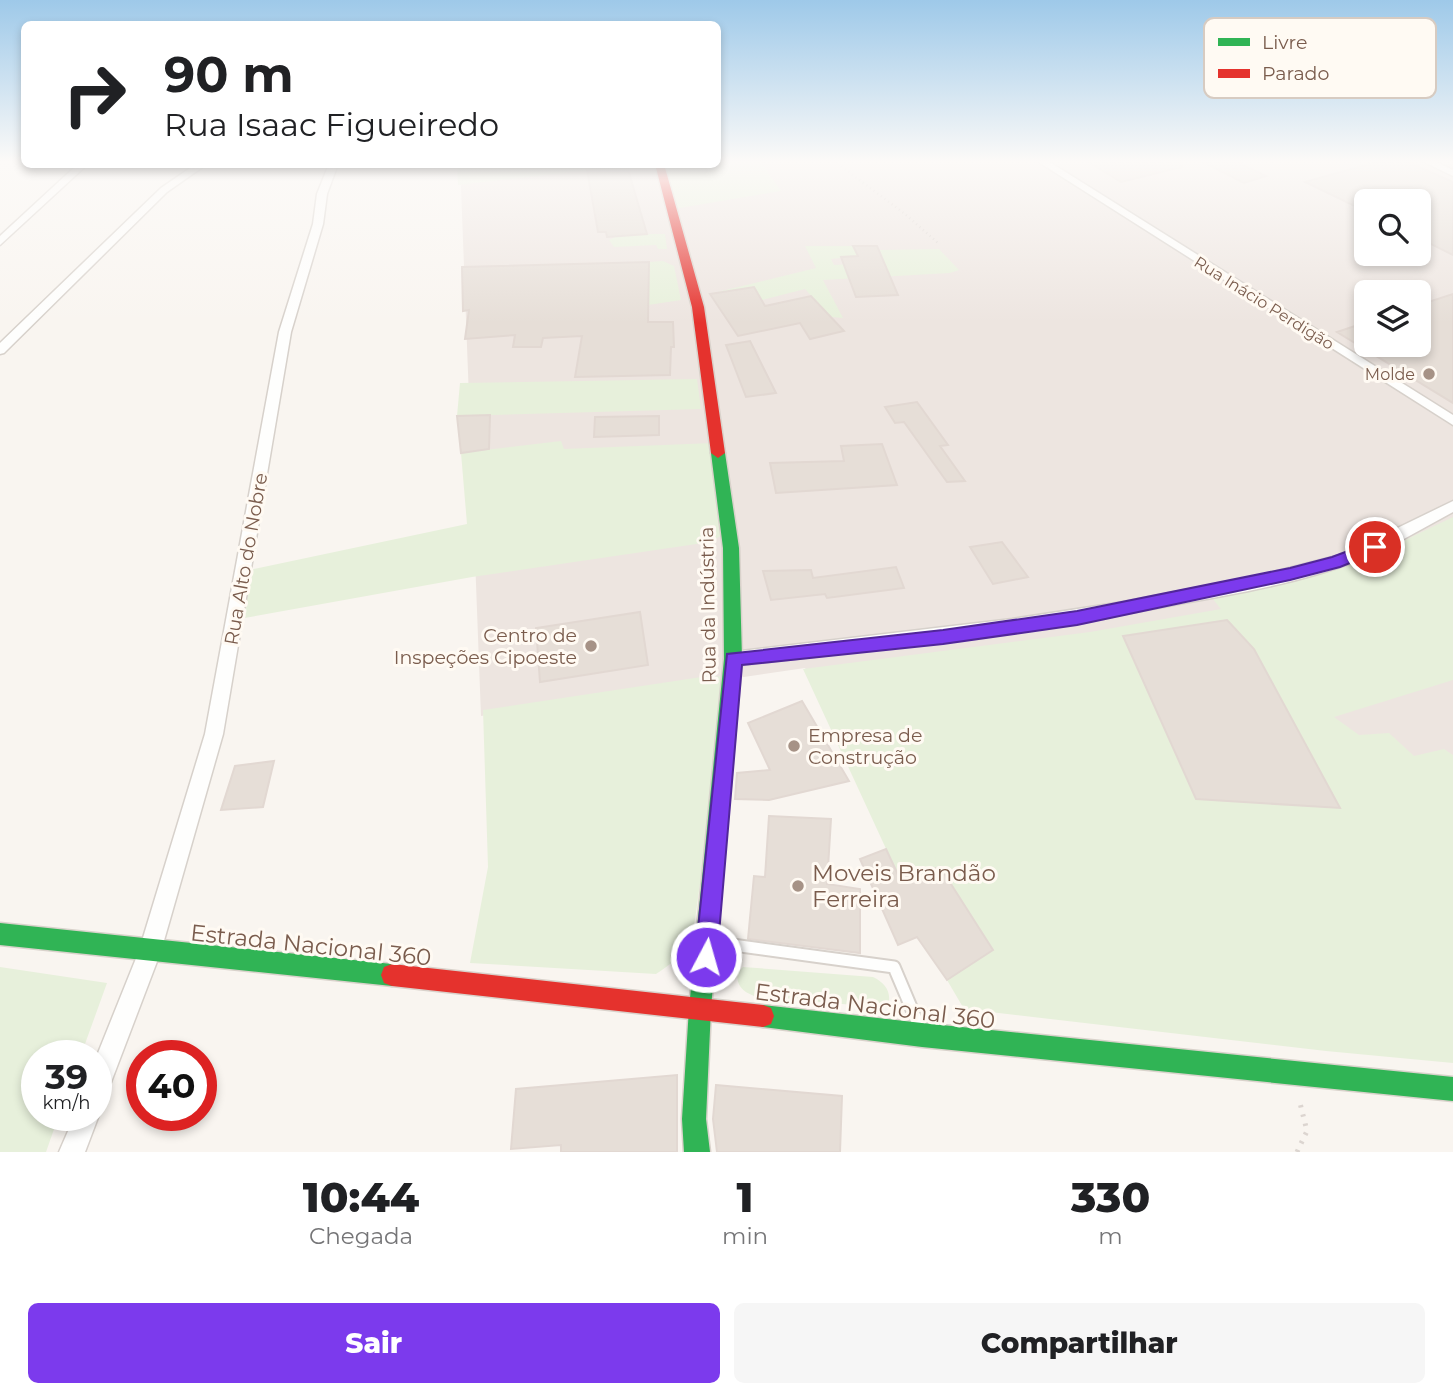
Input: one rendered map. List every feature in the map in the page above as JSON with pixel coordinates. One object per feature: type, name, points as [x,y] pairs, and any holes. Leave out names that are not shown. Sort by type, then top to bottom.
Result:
[{"type":"street","points":[[0,242],[29,215]]},
{"type":"street","points":[[0,350],[139,215]]},
{"type":"street","name":"Rua Alto do Nobre","points":[[112,1048],[149,951],[214,734],[285,332],[319,215]]},
{"type":"street","name":"Rua da Indústria","points":[[672,215],[699,315],[731,543],[733,659],[700,1008],[694,1119],[697,1152]]},
{"type":"street","name":"Rua Inácio Perdigão","points":[[1126,215],[1453,421]]},
{"type":"street","points":[[733,659],[943,637],[1077,618],[1224,589],[1335,562],[1375,547],[1453,506]]},
{"type":"street","name":"Estrada Nacional 360","points":[[0,934],[700,1008],[922,1035],[1453,1089]]},
{"type":"street","points":[[72,1152],[80,1131]]},
{"type":"lane","points":[[708,941],[894,967],[922,1035]]},
{"type":"path","points":[[906,215],[938,243]]},
{"type":"path","points":[[1292,1073],[1307,1131],[1297,1152]]},
{"type":"shaded area","points":[[462,215],[1354,215],[1354,266],[1431,266],[1431,215],[1453,215],[1453,1041],[1023,980],[805,668],[481,716]]},
{"type":"green space","points":[[665,234],[667,249],[658,249],[656,245],[614,247],[609,240],[615,237]]},
{"type":"green space","points":[[805,246],[853,246],[858,256],[831,259],[834,265],[884,262],[879,250],[939,249],[959,270],[950,273],[823,280],[843,318],[831,317],[805,289],[762,300],[754,287],[705,295],[816,268]]},
{"type":"green space","points":[[663,261],[674,266],[681,300],[648,305],[649,262]]},
{"type":"green space","points":[[697,379],[701,409],[457,416],[460,383]]},
{"type":"green space","points":[[561,441],[564,449],[713,443],[724,534],[710,542],[472,577],[239,619],[249,570],[467,524],[461,453]]},
{"type":"green space","points":[[1453,517],[1453,680],[1334,717],[1359,735],[1389,733],[1414,756],[1444,749],[1453,755],[1453,1063],[964,1009],[947,980],[993,950],[940,868],[900,879],[803,669],[1090,632],[1221,609],[1212,598],[1326,571],[1372,556]]},
{"type":"green space","points":[[708,676],[728,677],[695,920],[682,952],[656,974],[470,963],[488,867],[483,710]]},
{"type":"green space","points":[[0,967],[107,983],[86,1040],[21,1040],[21,1131],[53,1131],[46,1152],[0,1152]]},
{"type":"green space","points":[[743,967],[873,977],[887,989],[889,1003],[887,1008],[754,996],[739,985],[737,973]]},
{"type":"building","points":[[595,215],[641,215],[647,234],[607,237],[606,232],[598,232]]},
{"type":"building","points":[[1431,215],[1453,215],[1453,255],[1431,244]]},
{"type":"building","points":[[853,246],[877,246],[898,295],[856,297],[841,257],[858,256]]},
{"type":"building","points":[[649,262],[648,322],[673,322],[674,347],[671,347],[670,375],[575,377],[582,336],[543,338],[541,347],[513,347],[515,335],[465,339],[469,310],[463,311],[462,267]]},
{"type":"building","points":[[754,287],[765,306],[811,296],[844,331],[810,339],[800,323],[738,336],[710,294]]},
{"type":"building","name":"Molde","points":[[1453,294],[1453,403],[1378,357],[1431,357],[1431,301]]},
{"type":"building","name":"Molde","points":[[1354,326],[1354,342],[1337,332]]},
{"type":"building","points":[[750,341],[776,393],[746,397],[726,345]]},
{"type":"building","points":[[917,402],[948,445],[940,446],[965,481],[947,482],[904,422],[895,423],[885,407]]},
{"type":"building","points":[[490,415],[489,449],[461,453],[457,416]]},
{"type":"building","points":[[659,416],[659,435],[594,437],[595,417]]},
{"type":"building","points":[[882,444],[897,485],[776,493],[770,463],[844,461],[841,446]]},
{"type":"building","points":[[1002,542],[1028,577],[993,584],[970,547]]},
{"type":"building","points":[[896,567],[904,588],[827,598],[825,594],[771,600],[763,571],[811,570],[813,578]]},
{"type":"building","name":"Centro de Inspeções Cipoeste","points":[[640,612],[648,665],[540,682],[536,628]]},
{"type":"building","points":[[1227,620],[1254,649],[1340,808],[1196,799],[1123,636]]},
{"type":"building","name":"Empresa de Construção","points":[[802,701],[849,781],[769,800],[735,799],[737,773],[770,770],[748,723]]},
{"type":"building","points":[[274,761],[263,807],[221,810],[235,766]]},
{"type":"building","name":"Moveis Brandão Ferreira","points":[[769,816],[831,819],[827,884],[860,889],[860,953],[748,939],[754,876],[765,877]]},
{"type":"building","points":[[886,849],[900,879],[940,867],[993,950],[947,980],[917,937],[898,945],[860,859]]},
{"type":"building","points":[[677,1075],[677,1152],[561,1152],[561,1145],[511,1149],[516,1089]]},
{"type":"building","points":[[716,1085],[842,1096],[840,1152],[717,1152],[713,1119]]},
{"type":"traffic: fast","points":[[697,1152],[694,1119],[700,1008],[733,659],[731,548],[718,453]]},
{"type":"traffic: fast","points":[[0,934],[392,975]]},
{"type":"traffic: fast","points":[[763,1016],[922,1035],[1453,1089]]},
{"type":"traffic: jam","points":[[673,215],[698,307],[718,453]]},
{"type":"traffic: jam","points":[[392,975],[763,1016]]},
{"type":"place","name":"Molde","points":[[1429,374]]},
{"type":"place","name":"Centro de Inspeções Cipoeste","points":[[591,646]]},
{"type":"place","name":"Empresa de Construção","points":[[794,746]]},
{"type":"place","name":"Moveis Brandão Ferreira","points":[[798,886]]},
{"type":"route","points":[[706,957],[733,659],[943,637],[1077,618],[1290,574],[1335,562],[1375,547]]}]
